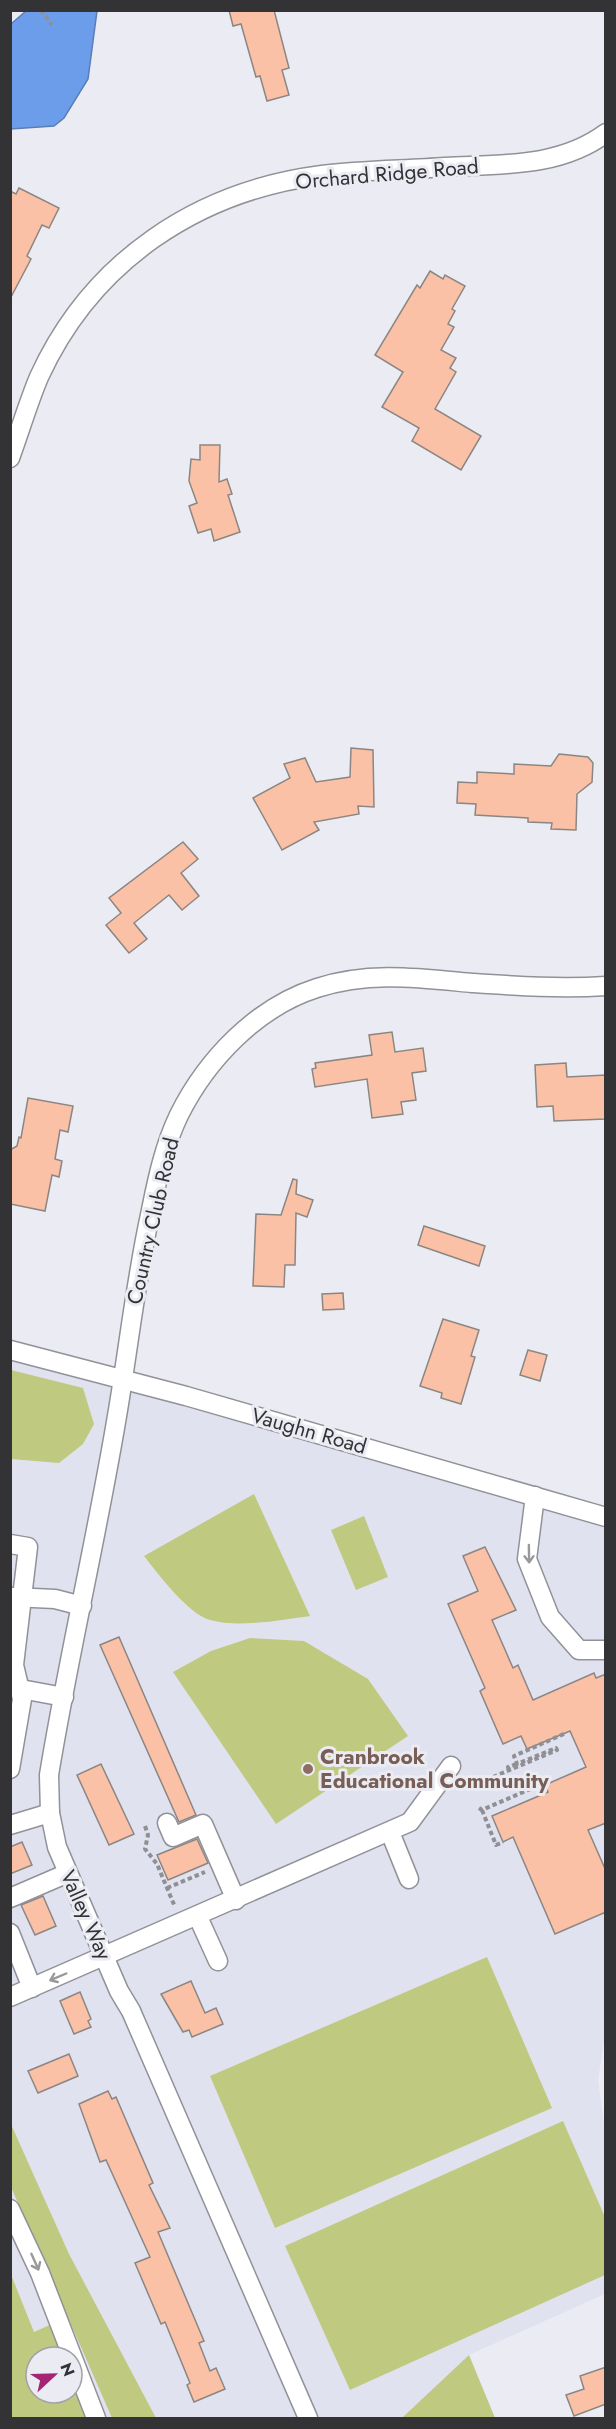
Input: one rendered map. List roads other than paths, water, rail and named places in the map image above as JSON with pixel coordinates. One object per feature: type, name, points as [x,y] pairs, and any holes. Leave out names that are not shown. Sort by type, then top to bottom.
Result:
[{"type":"street","name":"Orchard Ridge Road","points":[[10,458],[39,377],[72,318],[91,292],[126,259],[186,218],[240,195],[294,180],[340,174],[532,162],[578,151],[606,133]]},
{"type":"street","name":"Country Club Road","points":[[123,1378],[140,1265],[166,1145],[196,1086],[241,1033],[258,1018],[315,988],[369,977],[391,975],[548,988],[606,986]]},
{"type":"street","name":"Vaughn Road","points":[[10,1350],[123,1378],[606,1517]]},
{"type":"street","name":"Valley Way","points":[[123,1378],[49,1775],[50,1813],[57,1847],[68,1873],[131,2011],[308,2418]]},
{"type":"street","points":[[535,1496],[527,1559],[549,1617],[579,1650],[606,1650]]},
{"type":"street","points":[[10,1544],[28,1546],[16,1597],[15,1687],[22,1699],[10,1769]]},
{"type":"street","points":[[16,1597],[55,1599],[82,1606]]},
{"type":"street","points":[[15,1687],[64,1697]]},
{"type":"street","points":[[10,1997],[410,1822],[451,1766]]},
{"type":"street","points":[[10,1825],[50,1813]]},
{"type":"street","points":[[167,1823],[173,1837],[203,1824],[236,1900]]},
{"type":"street","points":[[390,1832],[409,1879]]},
{"type":"street","points":[[10,1898],[68,1873]]},
{"type":"street","points":[[190,1920],[218,1961]]},
{"type":"street","points":[[10,1933],[32,1988]]},
{"type":"street","points":[[10,2209],[39,2273],[96,2418]]},
{"type":"water","points":[[26,11],[97,11],[88,79],[64,118],[54,126],[11,129],[11,24]]},
{"type":"place","name":"Cranbrook Educational Community","points":[[308,1769]]}]
